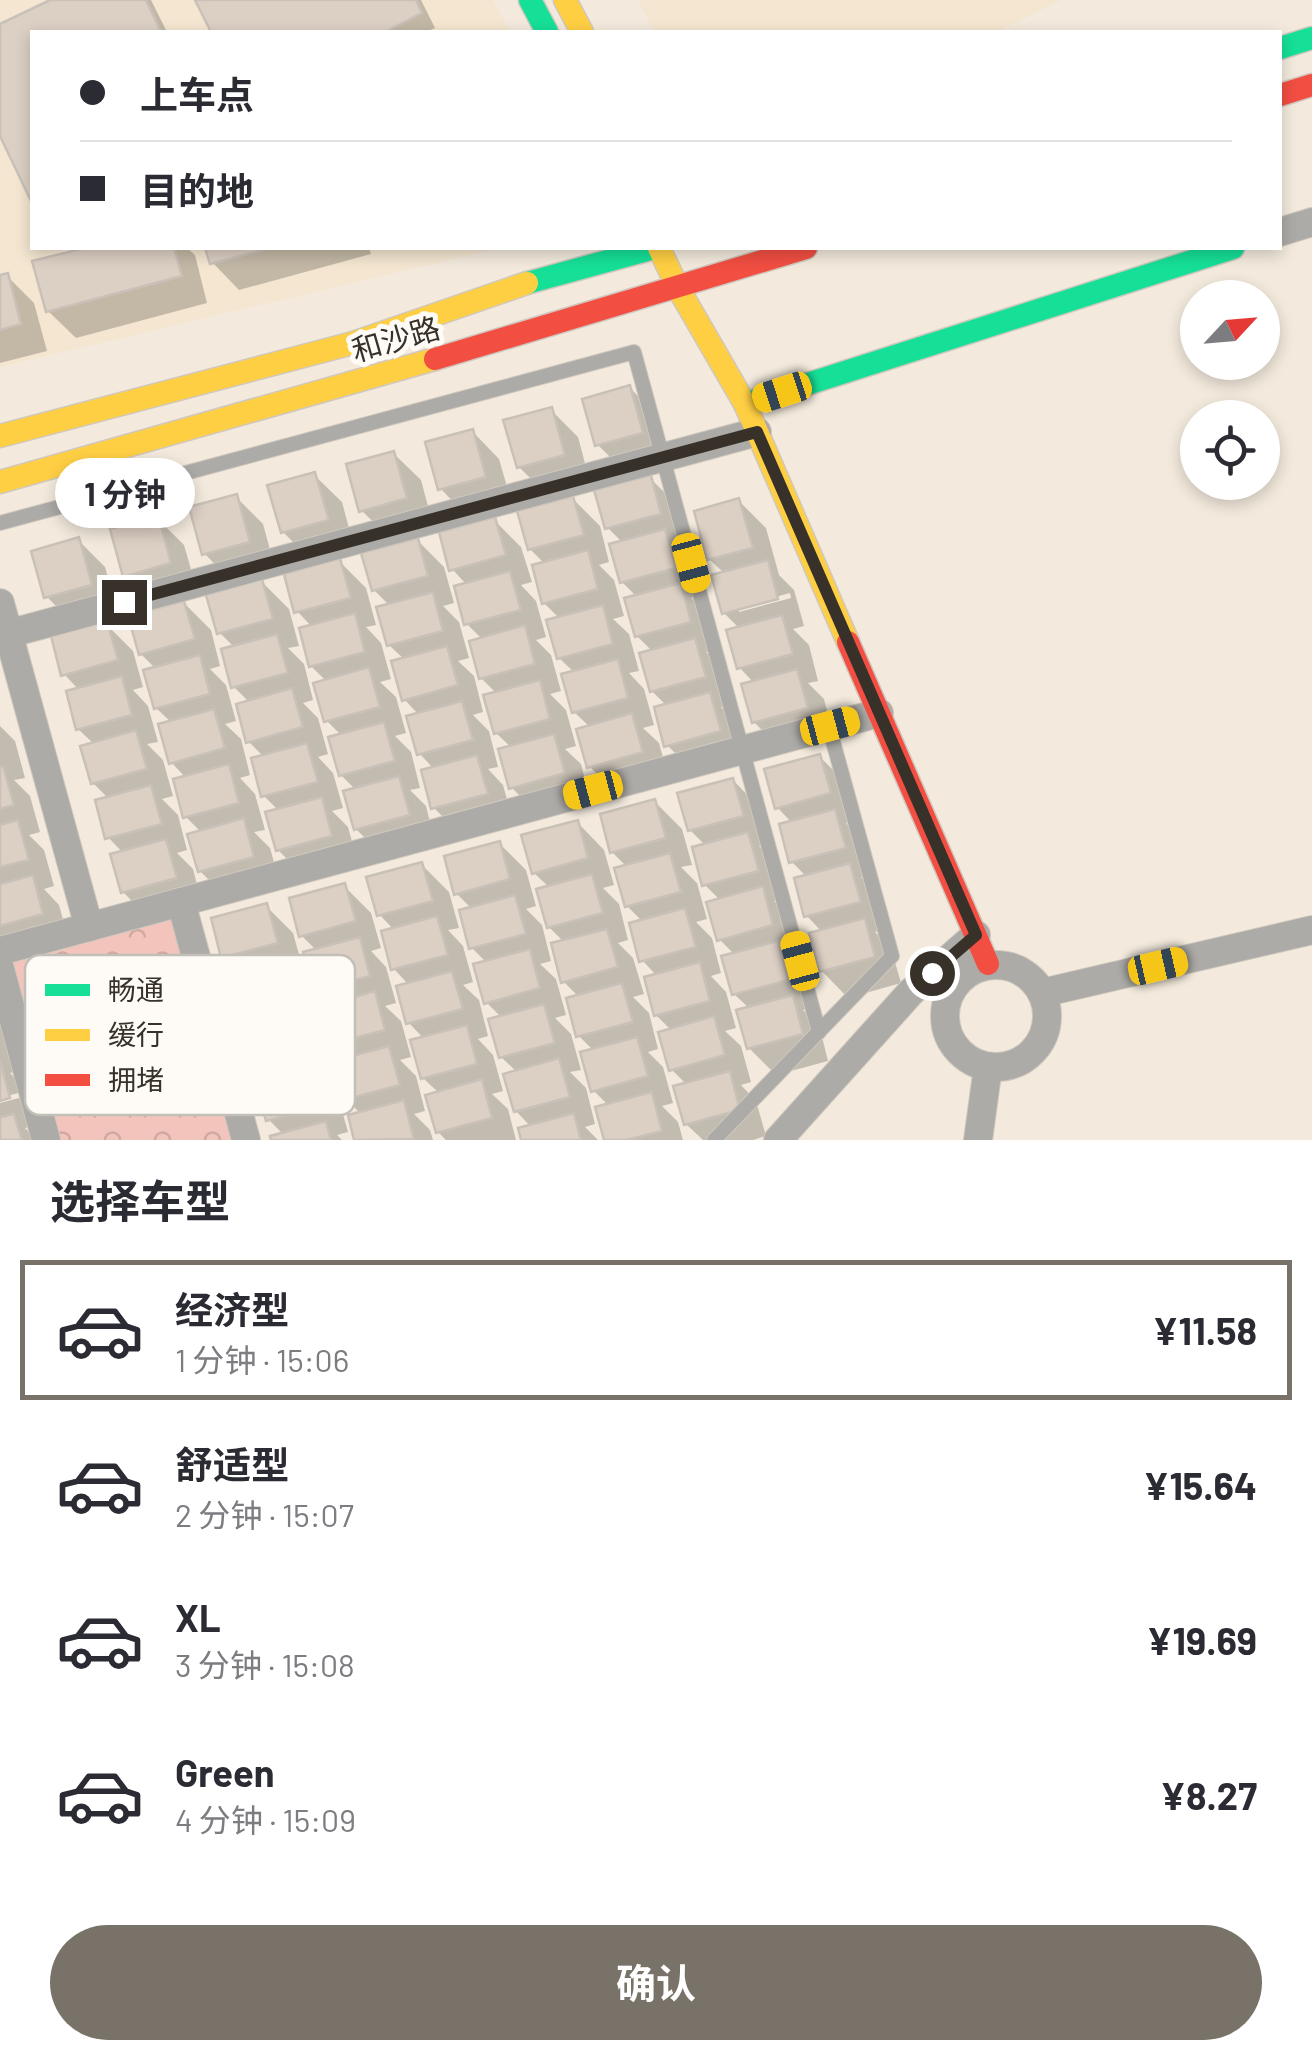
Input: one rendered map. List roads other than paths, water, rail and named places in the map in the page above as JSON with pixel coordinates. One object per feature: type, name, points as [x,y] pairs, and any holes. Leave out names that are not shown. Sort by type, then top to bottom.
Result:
[{"type":"main road","points":[[530,0],[546,30]]},
{"type":"main road","points":[[566,0],[581,30]]},
{"type":"main road","points":[[1282,47],[1312,38]]},
{"type":"main road","points":[[1282,94],[1312,85]]},
{"type":"main road","name":"和沙路","points":[[0,436],[353,343],[505,289],[650,250]]},
{"type":"main road","points":[[658,250],[745,404]]},
{"type":"main road","name":"和沙路","points":[[0,482],[678,288],[711,289],[801,250]]},
{"type":"main road","points":[[745,404],[1227,250]]},
{"type":"main road","points":[[711,289],[745,404],[988,964]]},
{"type":"street","points":[[1282,231],[1312,222]]},
{"type":"street","points":[[4,635],[757,432]]},
{"type":"street","points":[[0,602],[4,635],[89,927]]},
{"type":"street","points":[[0,951],[879,713]]},
{"type":"street","points":[[181,902],[195,955]]},
{"type":"street","points":[[1042,992],[1312,930]]},
{"type":"street","points":[[778,1140],[910,992],[976,935]]},
{"type":"street","points":[[988,964],[1008,965],[1024,973],[1042,992],[1048,1010],[1046,1026],[1040,1042],[1019,1062],[1002,1067],[971,1061],[955,1046],[946,1029],[945,1009],[957,982],[988,964]]},
{"type":"street","points":[[0,969],[25,1062]]},
{"type":"street","points":[[978,1140],[988,1066]]},
{"type":"street","points":[[39,1115],[46,1140]]},
{"type":"street","points":[[239,1115],[246,1140]]},
{"type":"lane","points":[[0,524],[634,352],[819,1032]]},
{"type":"lane","points":[[714,1140],[892,956],[830,726]]}]
